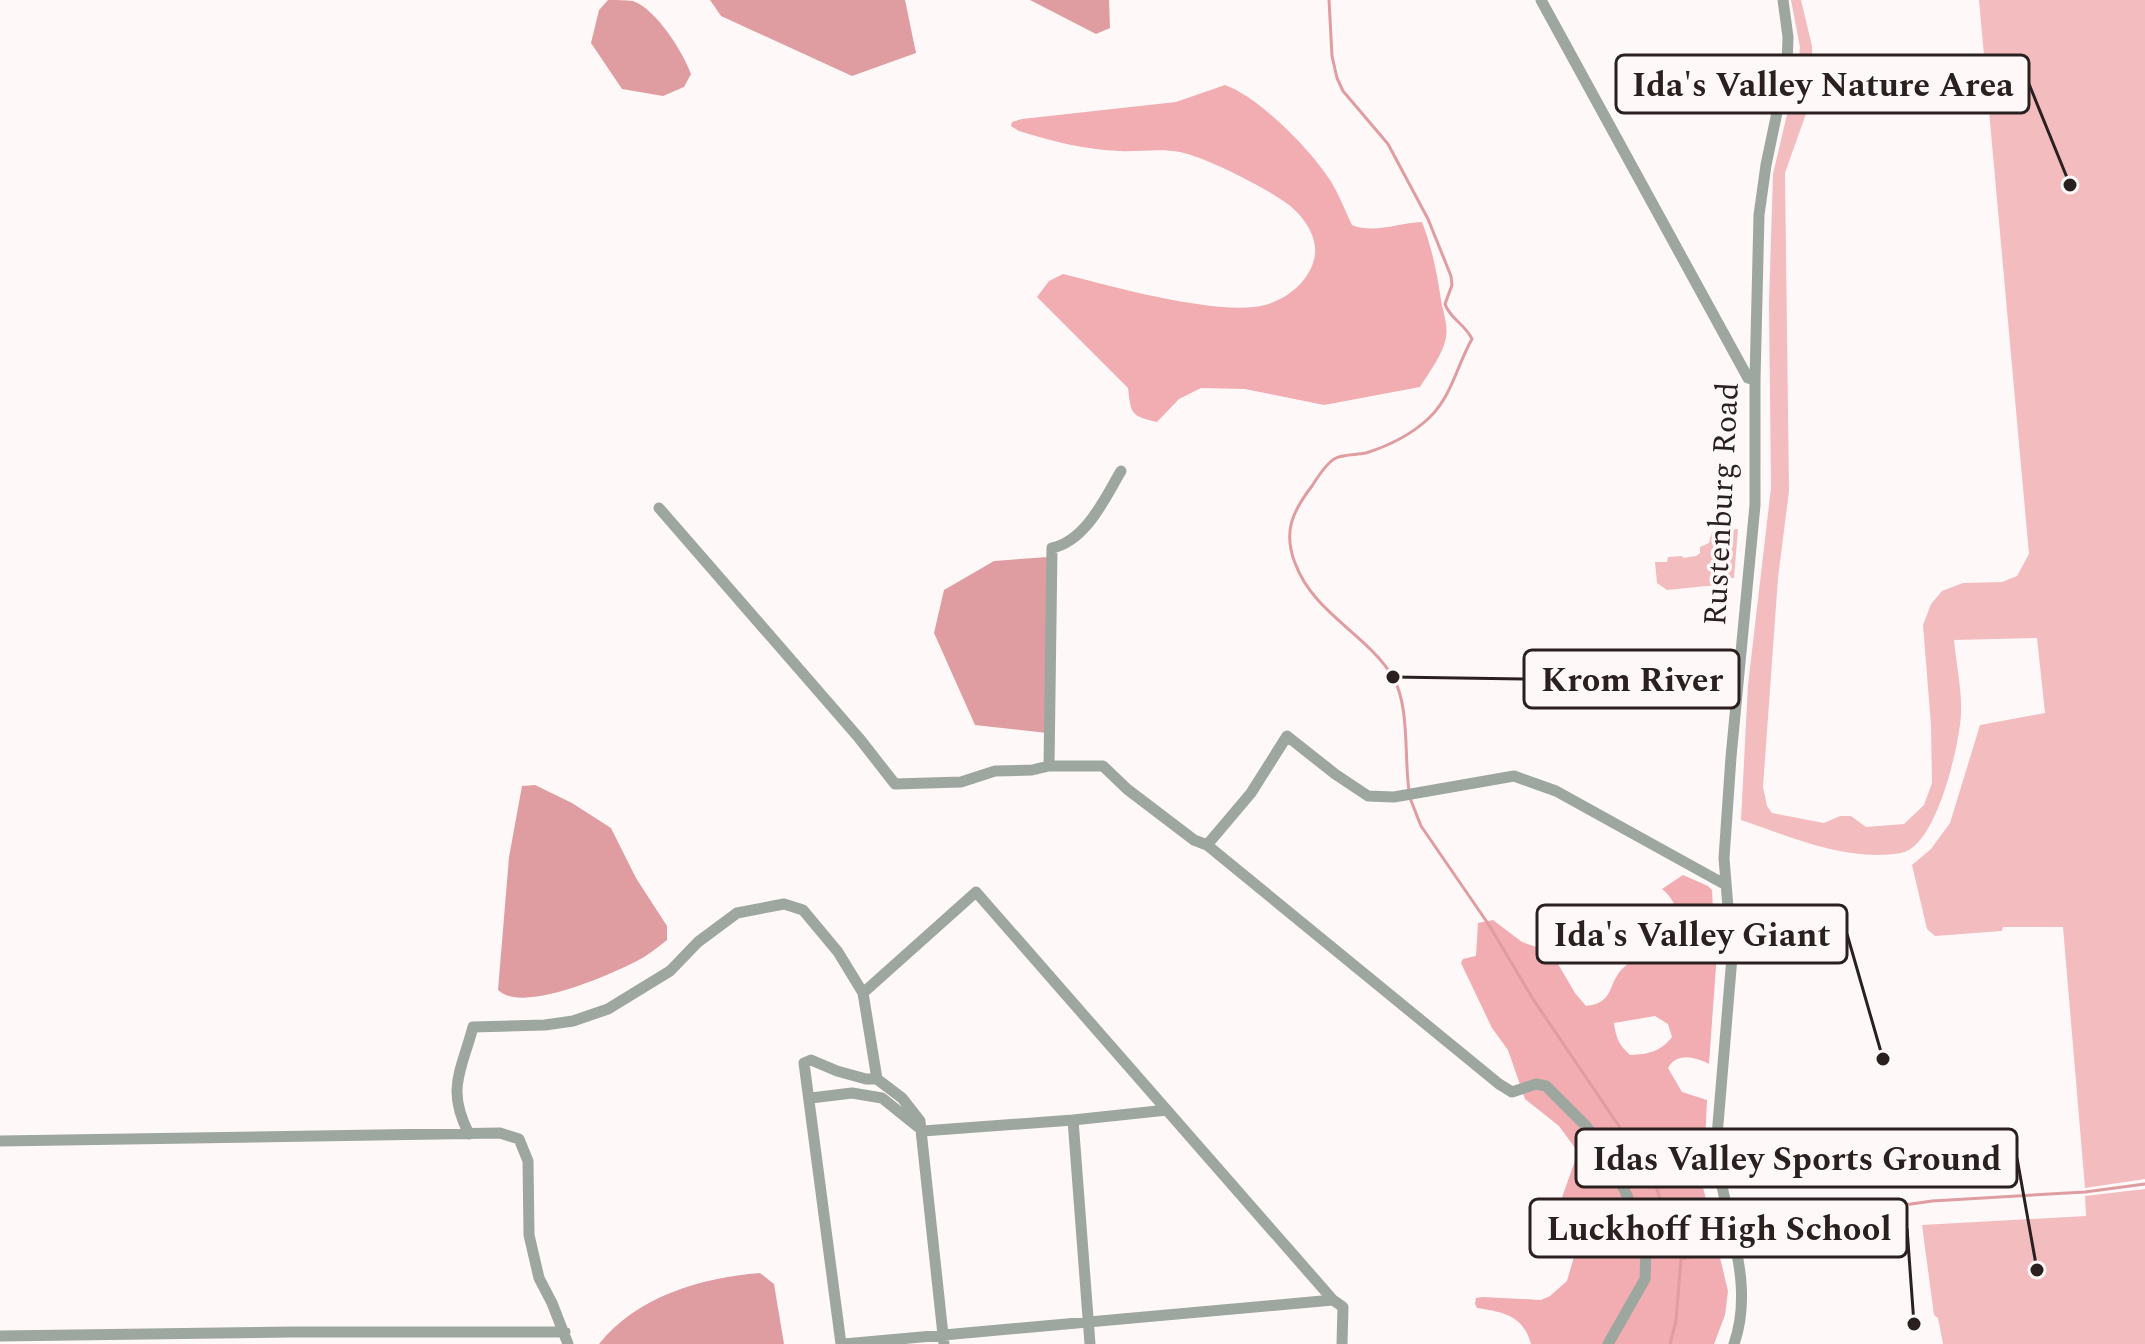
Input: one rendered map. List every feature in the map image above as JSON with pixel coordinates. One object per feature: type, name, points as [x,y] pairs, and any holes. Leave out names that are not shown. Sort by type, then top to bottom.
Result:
[{"type":"street","points":[[1541,0],[1748,378],[1755,380]]},
{"type":"street","name":"Rustenburg Road","points":[[1734,1344],[1742,1305],[1741,1277],[1718,1175],[1716,1148],[1732,957],[1724,858],[1755,505],[1759,215],[1787,65],[1788,37],[1783,0]]},
{"type":"street","points":[[1049,766],[1052,548],[1065,545],[1101,507],[1121,471]]},
{"type":"street","points":[[659,508],[859,738],[895,784],[961,782],[995,771],[1032,770],[1049,766],[1103,766],[1127,789],[1194,840],[1207,845],[1499,1084],[1512,1092],[1536,1084],[1546,1086],[1587,1127],[1613,1166],[1639,1221],[1646,1251],[1645,1279],[1608,1344]]},
{"type":"street","points":[[1207,845],[1251,793],[1287,736],[1368,796],[1381,798],[1514,776],[1556,791],[1726,885]]},
{"type":"street","points":[[863,993],[976,892],[1333,1300],[1343,1307],[1342,1344]]},
{"type":"street","points":[[469,1134],[456,1098],[458,1073],[473,1027],[545,1025],[573,1021],[608,1009],[670,971],[698,942],[737,913],[784,904],[803,910],[838,952],[863,993],[877,1079]]},
{"type":"street","points":[[944,1339],[920,1121],[913,1109],[877,1079],[837,1071],[811,1060],[804,1063],[842,1344],[944,1339],[1089,1322],[1333,1300]]},
{"type":"street","points":[[811,1098],[852,1093],[882,1098],[923,1131],[1167,1110]]},
{"type":"street","points":[[1073,1120],[1090,1344]]},
{"type":"street","points":[[0,1141],[500,1133],[519,1139],[528,1161],[532,1249],[539,1278],[566,1338],[292,1332],[0,1336]]},
{"type":"shaded area","points":[[608,0],[633,1],[659,22],[682,54],[691,74],[684,87],[663,96],[622,89],[591,43],[599,10]]},
{"type":"shaded area","points":[[710,0],[905,0],[916,53],[852,76],[721,16]]},
{"type":"shaded area","points":[[1030,0],[1109,0],[1110,28],[1096,34]]},
{"type":"shaded area","points":[[1791,0],[1801,0],[1812,46],[1813,94],[1785,173],[1789,491],[1778,578],[1763,787],[1767,806],[1772,813],[1824,823],[1840,816],[1851,816],[1866,827],[1904,824],[1924,805],[1932,783],[1923,625],[1931,604],[1942,591],[1963,583],[2002,582],[2017,576],[2029,554],[1979,0],[2145,0],[2145,1179],[2085,1188],[2063,927],[2003,927],[2002,931],[1935,936],[1927,929],[1912,865],[1931,849],[1950,823],[1980,725],[2045,713],[2037,638],[1954,640],[1960,685],[1960,728],[1944,793],[1925,833],[1914,847],[1901,853],[1880,855],[1840,851],[1741,820],[1748,685],[1771,488],[1769,303],[1773,174],[1798,68],[1800,47]]},
{"type":"shaded area","points":[[1225,85],[1268,112],[1310,154],[1333,185],[1352,225],[1377,228],[1422,222],[1434,261],[1446,332],[1439,357],[1420,387],[1324,405],[1245,389],[1201,388],[1179,399],[1157,422],[1134,412],[1128,388],[1037,297],[1049,281],[1063,274],[1165,298],[1221,307],[1265,305],[1288,295],[1300,284],[1310,271],[1315,246],[1301,216],[1280,198],[1205,160],[1180,152],[1094,149],[1044,138],[1011,126],[1012,122],[1022,119],[1176,102]]},
{"type":"shaded area","points":[[1738,529],[1734,578],[1729,578],[1727,584],[1667,590],[1657,583],[1655,562],[1667,562],[1668,557],[1696,556],[1700,553],[1700,547],[1709,543],[1712,532]]},
{"type":"shaded area","points":[[1048,557],[1047,733],[975,725],[934,633],[944,590],[994,561]]},
{"type":"shaded area","points":[[535,785],[572,803],[611,828],[636,878],[667,926],[667,940],[639,960],[606,975],[566,990],[526,998],[510,996],[498,990],[509,857],[522,786]]},
{"type":"shaded area","points":[[1683,875],[1712,890],[1716,966],[1709,1064],[1681,1058],[1668,1068],[1682,1092],[1707,1100],[1703,1187],[1728,1291],[1725,1315],[1714,1344],[1531,1344],[1517,1321],[1477,1308],[1476,1298],[1541,1300],[1567,1281],[1575,1253],[1559,1206],[1578,1152],[1559,1126],[1525,1099],[1508,1050],[1492,1028],[1461,963],[1463,959],[1476,956],[1478,923],[1493,920],[1522,942],[1551,952],[1586,1006],[1595,1004],[1606,997],[1626,965],[1656,951],[1670,938],[1676,913],[1674,904],[1662,889]],"holes":[[[1655,1016],[1668,1024],[1672,1037],[1663,1046],[1648,1053],[1630,1055],[1619,1041],[1614,1023]]]},
{"type":"shaded area","points":[[2145,1189],[2145,1344],[1943,1344],[1938,1318],[1934,1315],[1922,1225],[2086,1216],[2085,1196]]},
{"type":"shaded area","points":[[760,1273],[774,1284],[784,1344],[599,1344],[632,1313],[672,1292],[715,1279]]},
{"type":"waterway","points":[[1329,0],[1332,56],[1337,78],[1343,91],[1388,144],[1428,219],[1451,276],[1452,285],[1445,304],[1472,339],[1449,390],[1429,418],[1383,447],[1333,460],[1322,470],[1299,505],[1290,532],[1291,552],[1304,581],[1327,610],[1369,648],[1393,677],[1404,717],[1409,791]]},
{"type":"waterway","points":[[1410,798],[1421,826],[1652,1175],[1681,1259],[1676,1321],[1670,1344]]},
{"type":"waterway","points":[[1743,1245],[1786,1222],[1932,1201],[2085,1192],[2145,1184]]},
{"type":"waterway","points":[[1681,1259],[1730,1249]]},
{"type":"place","name":"Ida's Valley Nature Area","points":[[2070,185]]},
{"type":"place","name":"Krom River","points":[[1393,677]]},
{"type":"place","name":"Ida's Valley Giant","points":[[1883,1059]]},
{"type":"place","name":"Idas Valley Sports Ground","points":[[2037,1270]]},
{"type":"place","name":"Luckhoff High School","points":[[1914,1324]]}]
